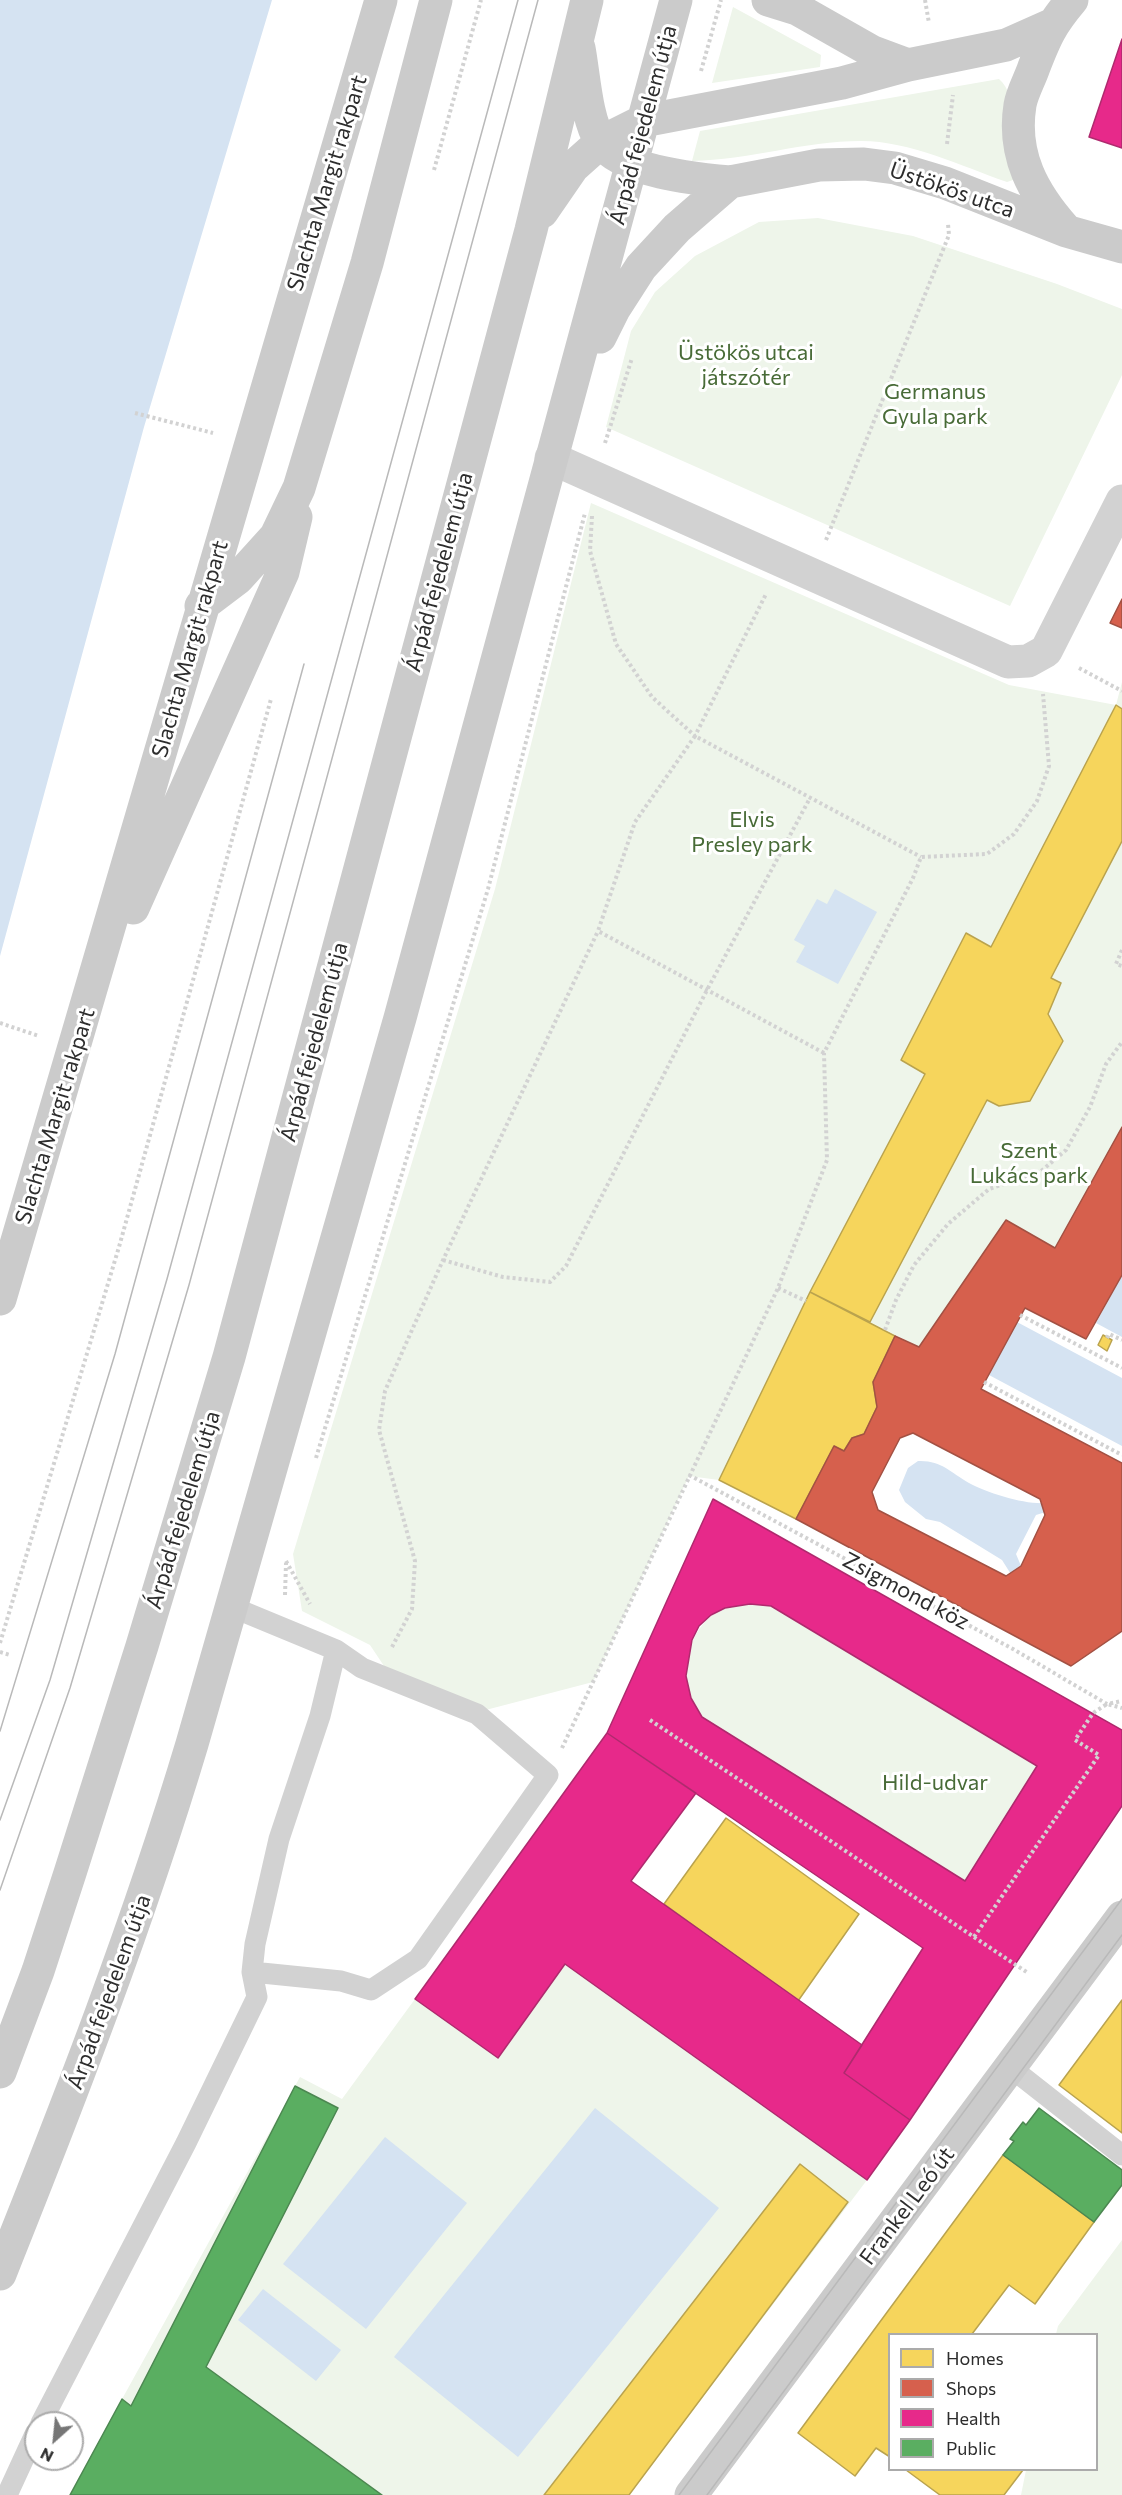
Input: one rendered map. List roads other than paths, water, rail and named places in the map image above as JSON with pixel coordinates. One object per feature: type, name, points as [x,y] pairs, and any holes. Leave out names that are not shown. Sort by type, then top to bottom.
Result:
[{"type":"main road","name":"Slachta Margit rakpart","points":[[0,1299],[87,1007],[201,606],[381,0]]},
{"type":"main road","points":[[201,606],[238,578],[276,536],[299,488],[367,263],[436,0]]},
{"type":"main road","name":"Árpád fejedelem útja","points":[[0,2072],[38,1971],[66,1884],[142,1646],[229,1357],[531,230],[587,0]]},
{"type":"main road","name":"Árpád fejedelem útja","points":[[0,2274],[93,2040],[165,1835],[400,1018],[676,0]]},
{"type":"main road","points":[[1066,231],[1045,207],[1028,180],[1018,144],[1020,104],[1051,25],[1072,0]]},
{"type":"main road","points":[[785,3],[873,52],[908,65]]},
{"type":"main road","points":[[531,230],[573,167],[601,142],[643,121],[842,83],[908,65],[1006,45],[1051,25]]},
{"type":"main road","points":[[577,36],[592,122],[601,142],[616,156],[631,162],[690,178],[730,182]]},
{"type":"main road","name":"Üstökös utca","points":[[730,182],[819,165],[864,164],[895,168],[945,183],[1066,231],[1122,247]]},
{"type":"main road","points":[[569,401],[614,309],[641,267],[677,228],[730,182]]},
{"type":"main road","points":[[87,1007],[283,572],[295,524],[299,488]]},
{"type":"main road","name":"Frankel Leó út","points":[[691,2495],[1122,1917]]},
{"type":"street","points":[[551,458],[1008,662],[1028,661],[1046,651],[1122,501]]},
{"type":"lane","points":[[232,1607],[336,1650],[362,1668],[477,1713],[548,1775],[418,1959],[372,1990],[340,1981],[252,1972]]},
{"type":"lane","points":[[46,2411],[186,2143],[257,1997],[252,1972],[255,1944],[279,1839],[320,1716],[336,1650]]},
{"type":"lane","points":[[1010,2067],[1122,2155]]},
{"type":"lane","points":[[7,2495],[24,2458]]},
{"type":"water","points":[[0,0],[272,0],[144,427],[0,956]]},
{"type":"water","points":[[835,889],[877,912],[838,984],[796,962],[805,946],[794,940],[817,899],[827,904]]},
{"type":"water","points":[[1122,1275],[1122,1337],[1096,1323]]},
{"type":"water","points":[[1017,1322],[1122,1378],[1122,1446],[989,1375]]},
{"type":"water","points":[[918,1461],[933,1462],[969,1483],[996,1494],[1028,1502],[1046,1503],[1049,1511],[1036,1515],[1016,1554],[1024,1573],[1014,1579],[1002,1560],[940,1522],[926,1519],[905,1502],[899,1490],[908,1468]]},
{"type":"water","points":[[595,2108],[719,2208],[518,2457],[394,2357]]},
{"type":"water","points":[[385,2137],[467,2203],[366,2329],[283,2264]]},
{"type":"water","points":[[263,2289],[341,2350],[316,2381],[238,2320]]},
{"type":"tram line","points":[[0,1820],[50,1680],[167,1279],[518,0]]},
{"type":"tram line","points":[[0,1890],[70,1688],[189,1285],[538,0]]},
{"type":"tram line","points":[[0,1731],[115,1354],[304,664]]},
{"type":"tram line","points":[[679,2495],[1122,1899]]},
{"type":"tram line","points":[[707,2495],[1122,1935]]},
{"type":"park label","name":"Üstökös utcai játszótér","points":[[746,366]]},
{"type":"park label","name":"Germanus Gyula park","points":[[935,404]]},
{"type":"park label","name":"Elvis Presley park","points":[[752,832]]},
{"type":"park label","name":"Szent Lukács park","points":[[1029,1164]]},
{"type":"park label","name":"Hild-udvar","points":[[935,1783]]}]
